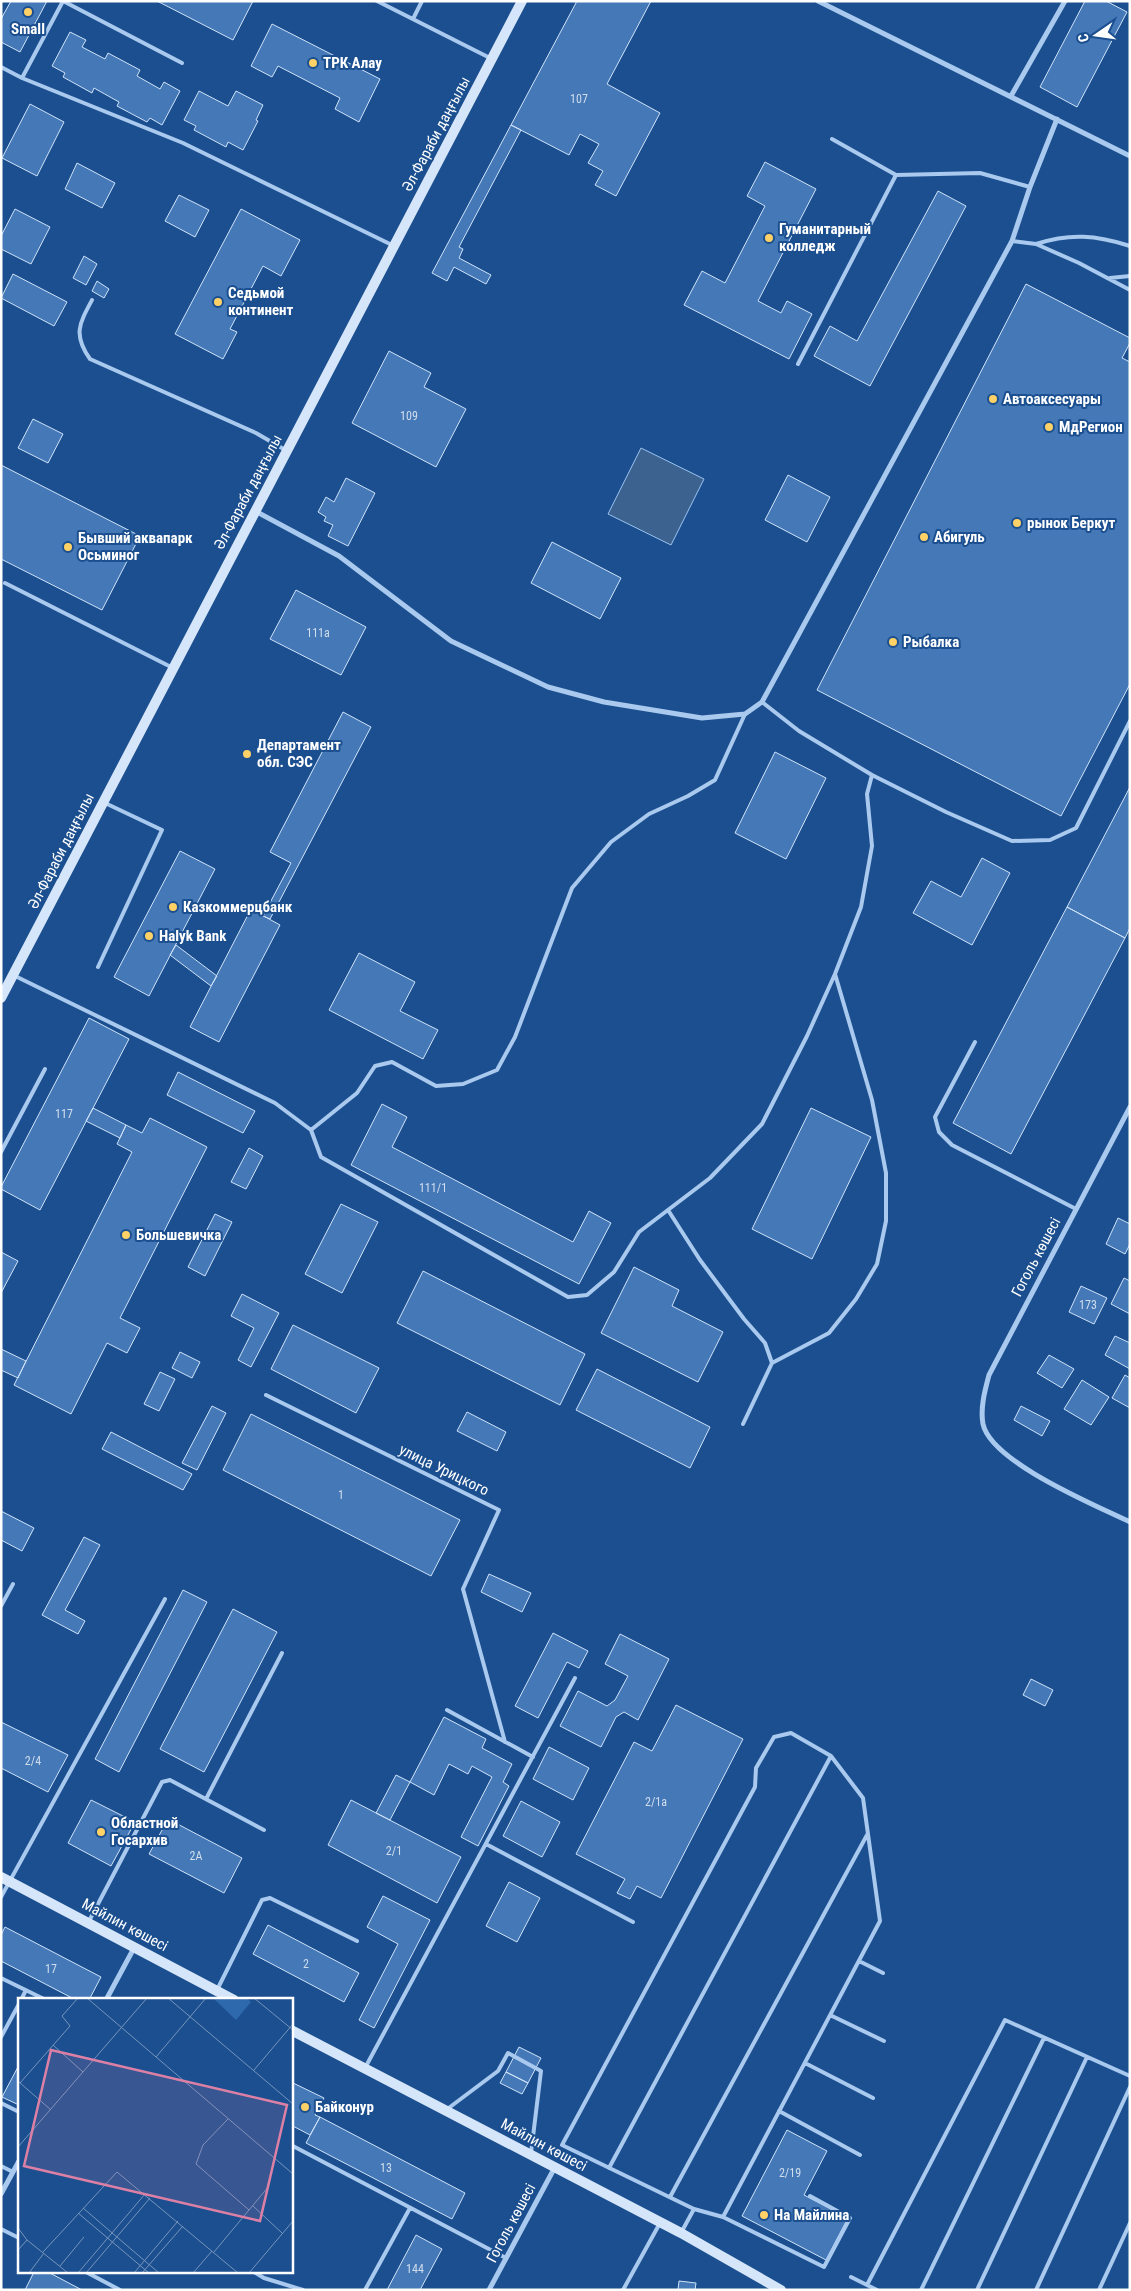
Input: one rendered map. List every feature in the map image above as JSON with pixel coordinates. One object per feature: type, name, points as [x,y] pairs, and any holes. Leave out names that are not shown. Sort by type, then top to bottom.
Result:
[{"type":"main road","name":"Әл-Фараби даңғылы","points":[[1,998],[522,1]]},
{"type":"main road","name":"Майлин көшесі","points":[[5,1879],[231,1998]]},
{"type":"main road","name":"Майлин көшесі","points":[[292,2031],[681,2233],[781,2290]]},
{"type":"street","points":[[818,1],[1130,156]]},
{"type":"street","points":[[1011,96],[1065,1]]},
{"type":"street","points":[[255,511],[339,556],[451,641],[548,686],[604,702],[660,713],[702,718],[745,714],[762,702],[1012,241],[1030,187],[1057,119]]},
{"type":"street","name":"Гоголь көшесі","points":[[1130,1107],[1128,1116],[989,1374],[983,1399],[983,1424],[990,1439],[1019,1465],[1130,1522]]},
{"type":"street","points":[[107,1998],[135,1947]]},
{"type":"street","points":[[1,2194],[18,2163]]},
{"type":"street","name":"Гоголь көшесі","points":[[489,2290],[555,2167]]},
{"type":"lane","points":[[22,78],[63,1],[182,63]]},
{"type":"lane","points":[[377,1],[492,59]]},
{"type":"lane","points":[[413,19],[422,1]]},
{"type":"lane","points":[[1,67],[22,78],[183,143],[394,246]]},
{"type":"lane","points":[[832,139],[896,174],[980,173],[1030,187]]},
{"type":"lane","points":[[798,364],[896,174]]},
{"type":"lane","points":[[1036,244],[1052,238],[1085,236],[1103,237],[1130,246]]},
{"type":"lane","points":[[1012,241],[1036,244],[1130,290]]},
{"type":"lane","points":[[1108,278],[1130,276]]},
{"type":"lane","points":[[92,300],[80,322],[79,335],[82,347],[90,359],[256,433],[287,451]]},
{"type":"lane","points":[[5,582],[173,668]]},
{"type":"lane","points":[[762,702],[799,731],[872,775],[946,812],[1012,841],[1050,840],[1076,828],[1130,721]]},
{"type":"lane","points":[[311,1130],[357,1093],[375,1066],[392,1062],[436,1086],[463,1084],[497,1070],[515,1037],[572,888],[611,842],[649,814],[688,796],[715,780],[745,714]]},
{"type":"lane","points":[[13,975],[275,1103],[311,1130],[321,1157],[568,1297],[587,1295],[614,1272],[639,1232],[710,1178],[762,1124],[807,1036],[835,974],[861,907],[872,846],[867,794],[872,775]]},
{"type":"lane","points":[[98,967],[162,830],[103,802]]},
{"type":"lane","points":[[743,1424],[772,1364],[829,1333],[856,1299],[878,1264],[886,1221],[886,1173],[872,1100],[835,974]]},
{"type":"lane","points":[[974,1042],[934,1117],[939,1132],[952,1145],[1076,1210]]},
{"type":"lane","points":[[1,1152],[45,1069]]},
{"type":"lane","points":[[668,1210],[700,1260],[744,1320],[765,1343],[772,1364]]},
{"type":"lane","name":"улица Урицкого","points":[[266,1395],[499,1510],[463,1589],[505,1742]]},
{"type":"lane","points":[[1,1606],[13,1584]]},
{"type":"lane","points":[[1,1897],[5,1879],[165,1599]]},
{"type":"lane","points":[[206,1799],[282,1653]]},
{"type":"lane","points":[[365,2068],[575,1678]]},
{"type":"lane","points":[[447,1710],[533,1757]]},
{"type":"lane","points":[[723,2217],[880,1921],[863,1798],[831,1756],[791,1733],[774,1736],[756,1768],[755,1788],[562,2145],[694,2209],[723,2217],[824,2266],[850,2218],[810,2196]]},
{"type":"lane","points":[[609,2168],[831,1756]]},
{"type":"lane","points":[[88,1923],[162,1782],[170,1780],[264,1830]]},
{"type":"lane","points":[[670,2197],[868,1833]]},
{"type":"lane","points":[[486,1844],[634,1922]]},
{"type":"lane","points":[[217,1990],[262,1900],[265,1898],[270,1898],[357,1942]]},
{"type":"lane","points":[[859,1961],[883,1973]]},
{"type":"lane","points":[[1,1978],[42,1998]]},
{"type":"lane","points":[[22,1998],[26,1990]]},
{"type":"lane","points":[[1,2038],[18,2006]]},
{"type":"lane","points":[[830,2015],[884,2041]]},
{"type":"lane","points":[[867,2285],[1005,2020],[1130,2076]]},
{"type":"lane","points":[[921,2290],[1044,2038]]},
{"type":"lane","points":[[446,2110],[498,2071],[508,2053],[541,2071],[531,2155]]},
{"type":"lane","points":[[977,2290],[1087,2057]]},
{"type":"lane","points":[[805,2063],[873,2098]]},
{"type":"lane","points":[[1036,2290],[1128,2095],[1130,2086]]},
{"type":"lane","points":[[1,2103],[18,2112]]},
{"type":"lane","points":[[779,2111],[860,2155]]},
{"type":"lane","points":[[292,2146],[506,2258]]},
{"type":"lane","points":[[1,2166],[13,2172]]},
{"type":"lane","points":[[365,2290],[410,2208]]},
{"type":"lane","points":[[681,2233],[694,2209]]},
{"type":"lane","points":[[623,2290],[660,2223]]},
{"type":"lane","points":[[1099,2290],[1130,2223]]},
{"type":"lane","points":[[1,2229],[18,2238]]},
{"type":"lane","points":[[90,2274],[120,2290]]},
{"type":"lane","points":[[259,2274],[303,2290]]},
{"type":"lane","points":[[851,2277],[877,2290]]},
{"type":"water","points":[[641,448],[704,479],[671,545],[608,514]]},
{"type":"building","points":[[11,1],[47,1],[20,52],[1,42],[1,19]]},
{"type":"building","points":[[157,1],[253,1],[233,40]]},
{"type":"building","points":[[577,1],[651,1],[607,84],[660,113],[616,196],[595,185],[603,171],[588,163],[599,144],[580,134],[569,155],[511,125]]},
{"type":"building","points":[[1085,1],[1106,1],[1127,12],[1077,107],[1040,87]]},
{"type":"building","points":[[272,24],[380,79],[359,122],[335,109],[340,98],[278,66],[272,77],[251,66]]},
{"type":"building","points":[[70,32],[86,40],[82,47],[105,59],[108,53],[140,70],[137,76],[160,89],[164,82],[180,91],[162,125],[150,118],[147,122],[117,106],[119,102],[94,88],[92,93],[63,77],[65,73],[52,66]]},
{"type":"building","points":[[199,91],[228,106],[236,91],[263,105],[256,120],[258,121],[243,150],[228,142],[226,147],[194,130],[196,126],[184,120]]},
{"type":"building","points":[[30,104],[64,122],[37,176],[2,158]]},
{"type":"building","points":[[511,125],[521,130],[459,247],[463,249],[459,258],[491,275],[486,284],[454,267],[447,281],[432,273]]},
{"type":"building","name":"Гуманитарный колледж","points":[[765,162],[816,189],[758,301],[781,313],[787,301],[812,314],[789,359],[684,305],[702,271],[725,283],[765,206],[747,196]]},
{"type":"building","points":[[77,163],[115,183],[102,208],[65,189]]},
{"type":"building","points":[[938,191],[966,206],[870,386],[814,356],[830,326],[857,341]]},
{"type":"building","points":[[179,195],[209,210],[195,237],[165,221]]},
{"type":"building","points":[[15,209],[50,227],[31,264],[1,249],[1,236]]},
{"type":"building","name":"Седьмой континент","points":[[241,209],[300,240],[281,276],[263,266],[230,329],[237,332],[223,359],[175,334]]},
{"type":"building","points":[[84,256],[97,264],[86,285],[73,278]]},
{"type":"building","points":[[13,274],[67,302],[54,326],[1,298]]},
{"type":"building","points":[[97,281],[109,289],[104,298],[92,291]]},
{"type":"building","name":"рынок Беркут","points":[[1026,284],[1130,338],[1130,343],[1122,358],[1130,362],[1130,684],[1061,816],[817,690]]},
{"type":"building","points":[[389,351],[431,373],[424,387],[466,409],[436,467],[352,423]]},
{"type":"building","points":[[33,419],[63,434],[48,463],[18,448]]},
{"type":"building","name":"Бывший аквапарк Осьминог","points":[[1,465],[140,536],[102,610],[1,559]]},
{"type":"building","points":[[788,475],[830,497],[807,542],[765,520]]},
{"type":"building","points":[[346,478],[375,493],[348,546],[328,536],[333,525],[324,521],[326,517],[318,512],[326,497],[334,502]]},
{"type":"building","points":[[552,542],[621,578],[600,619],[531,583]]},
{"type":"building","points":[[296,590],[366,627],[341,675],[270,639]]},
{"type":"building","points":[[343,712],[371,727],[270,919],[263,916],[291,863],[270,852]]},
{"type":"building","points":[[775,752],[826,778],[786,859],[735,833]]},
{"type":"building","points":[[1130,787],[1130,928],[1125,938],[1067,907]]},
{"type":"building","name":"Казкоммерцбанк","points":[[180,851],[215,869],[149,996],[114,977]]},
{"type":"building","points":[[982,858],[1010,873],[972,945],[913,913],[931,881],[961,897]]},
{"type":"building","points":[[1067,907],[1125,938],[1011,1154],[953,1123]]},
{"type":"building","points":[[251,909],[280,925],[219,1042],[190,1027]]},
{"type":"building","points":[[176,945],[217,976],[211,986],[170,955]]},
{"type":"building","points":[[359,953],[415,982],[400,1011],[438,1030],[423,1059],[329,1010]]},
{"type":"building","points":[[89,1018],[129,1039],[40,1210],[1,1189],[1,1187]]},
{"type":"building","points":[[178,1072],[255,1111],[243,1133],[167,1095]]},
{"type":"building","points":[[382,1104],[407,1117],[392,1147],[573,1242],[589,1211],[611,1223],[579,1284],[351,1165]]},
{"type":"building","points":[[93,1108],[126,1125],[120,1138],[86,1121]]},
{"type":"building","points":[[811,1108],[871,1137],[812,1259],[752,1229]]},
{"type":"building","name":"Большевичка","points":[[150,1118],[207,1147],[120,1318],[140,1328],[127,1353],[107,1343],[71,1414],[14,1385],[132,1152],[117,1144],[126,1125],[142,1133]]},
{"type":"building","points":[[249,1148],[263,1156],[246,1189],[231,1182]]},
{"type":"building","points":[[341,1204],[378,1222],[342,1293],[305,1274]]},
{"type":"building","points":[[215,1214],[232,1222],[205,1276],[188,1267]]},
{"type":"building","points":[[1118,1218],[1130,1224],[1130,1244],[1125,1254],[1106,1244]]},
{"type":"building","points":[[1,1252],[18,1261],[1,1293]]},
{"type":"building","points":[[634,1267],[679,1290],[672,1306],[723,1332],[698,1382],[601,1333]]},
{"type":"building","points":[[423,1271],[585,1354],[560,1405],[397,1323]]},
{"type":"building","points":[[1124,1278],[1130,1281],[1130,1314],[1111,1304]]},
{"type":"building","points":[[1081,1286],[1107,1298],[1094,1324],[1069,1312]]},
{"type":"building","points":[[242,1294],[279,1313],[251,1367],[238,1360],[254,1328],[231,1316]]},
{"type":"building","points":[[293,1325],[379,1368],[356,1413],[271,1369]]},
{"type":"building","points":[[1115,1336],[1130,1343],[1130,1369],[1105,1355]]},
{"type":"building","points":[[1,1349],[26,1361],[18,1378],[1,1370]]},
{"type":"building","points":[[180,1352],[200,1362],[192,1378],[172,1368]]},
{"type":"building","points":[[1049,1355],[1074,1369],[1062,1388],[1037,1373]]},
{"type":"building","points":[[597,1369],[710,1427],[690,1468],[576,1410]]},
{"type":"building","points":[[160,1372],[175,1379],[159,1411],[144,1404]]},
{"type":"building","points":[[1125,1375],[1130,1378],[1130,1408],[1112,1398]]},
{"type":"building","points":[[1082,1380],[1109,1397],[1091,1425],[1064,1409]]},
{"type":"building","points":[[212,1406],[226,1413],[197,1470],[182,1463]]},
{"type":"building","points":[[1021,1406],[1050,1421],[1042,1436],[1014,1420]]},
{"type":"building","points":[[467,1412],[506,1432],[497,1451],[457,1431]]},
{"type":"building","points":[[251,1414],[460,1520],[431,1576],[223,1470]]},
{"type":"building","points":[[111,1432],[192,1474],[183,1490],[102,1449]]},
{"type":"building","points":[[1,1511],[34,1528],[22,1551],[1,1540]]},
{"type":"building","points":[[84,1537],[100,1545],[65,1610],[85,1621],[78,1634],[42,1615]]},
{"type":"building","points":[[489,1574],[531,1593],[522,1612],[481,1592]]},
{"type":"building","points":[[183,1590],[207,1602],[119,1772],[95,1759]]},
{"type":"building","points":[[233,1609],[277,1632],[204,1772],[160,1749]]},
{"type":"building","points":[[553,1633],[588,1651],[579,1668],[567,1662],[538,1718],[515,1706]]},
{"type":"building","points":[[620,1634],[669,1659],[638,1720],[624,1712],[616,1717],[601,1747],[560,1726],[578,1691],[607,1706],[615,1700],[628,1676],[605,1664]]},
{"type":"building","points":[[1031,1679],[1053,1690],[1045,1706],[1023,1695]]},
{"type":"building","points":[[676,1705],[743,1739],[661,1898],[637,1886],[630,1899],[617,1893],[625,1879],[576,1854],[634,1742],[652,1751]]},
{"type":"building","points":[[444,1717],[486,1739],[482,1748],[512,1764],[503,1782],[509,1786],[478,1846],[461,1837],[492,1777],[472,1766],[468,1774],[449,1764],[434,1795],[410,1782]]},
{"type":"building","points":[[1,1722],[68,1755],[48,1792],[1,1768]]},
{"type":"building","points":[[549,1747],[589,1768],[573,1800],[533,1779]]},
{"type":"building","points":[[396,1775],[410,1782],[390,1820],[376,1813]]},
{"type":"building","name":"Областной Госархив","points":[[91,1800],[135,1822],[111,1866],[68,1843]]},
{"type":"building","points":[[351,1800],[461,1857],[437,1903],[328,1845]]},
{"type":"building","points":[[521,1801],[560,1822],[542,1857],[503,1836]]},
{"type":"building","points":[[168,1819],[242,1858],[224,1893],[149,1854]]},
{"type":"building","points":[[509,1882],[540,1898],[517,1942],[486,1926]]},
{"type":"building","points":[[383,1896],[430,1920],[374,2028],[359,2020],[398,1944],[367,1927]]},
{"type":"building","points":[[268,1925],[359,1973],[344,2002],[253,1954]]},
{"type":"building","points":[[5,1927],[101,1977],[90,1998],[72,1998],[1,1961],[1,1935]]},
{"type":"building","points":[[519,2047],[541,2058],[528,2083],[506,2072]]},
{"type":"building","points":[[18,2067],[18,2105],[2,2097]]},
{"type":"building","points":[[506,2072],[528,2083],[522,2094],[500,2083]]},
{"type":"building","name":"Байконур","points":[[292,2082],[324,2098],[315,2115],[320,2117],[310,2135],[292,2126]]},
{"type":"building","points":[[320,2117],[465,2193],[452,2219],[306,2143]]},
{"type":"building","points":[[787,2130],[827,2151],[804,2195],[848,2218],[826,2260],[742,2216]]},
{"type":"building","points":[[416,2235],[442,2249],[420,2290],[387,2290]]},
{"type":"building","points":[[33,2274],[52,2274],[82,2290],[25,2290]]},
{"type":"building","points":[[679,2281],[696,2283],[695,2290],[678,2290]]},
{"type":"place","name":"Small","points":[[28,12]]},
{"type":"place","name":"ТРК Алау","points":[[313,63]]},
{"type":"place","name":"Гуманитарный колледж","points":[[769,238]]},
{"type":"place","name":"Седьмой континент","points":[[218,302]]},
{"type":"place","name":"Автоаксесуары","points":[[993,399]]},
{"type":"place","name":"МдРегион","points":[[1049,427]]},
{"type":"place","name":"рынок Беркут","points":[[1017,523]]},
{"type":"place","name":"Абигуль","points":[[924,537]]},
{"type":"place","name":"Бывший аквапарк Осьминог","points":[[68,547]]},
{"type":"place","name":"Рыбалка","points":[[893,642]]},
{"type":"place","name":"Департамент обл. СЭС","points":[[247,754]]},
{"type":"place","name":"Казкоммерцбанк","points":[[173,907]]},
{"type":"place","name":"Halyk Bank","points":[[149,936]]},
{"type":"place","name":"Большевичка","points":[[126,1235]]},
{"type":"place","name":"Областной Госархив","points":[[101,1832]]},
{"type":"place","name":"Байконур","points":[[305,2107]]},
{"type":"place","name":"На Майлина","points":[[764,2215]]}]
